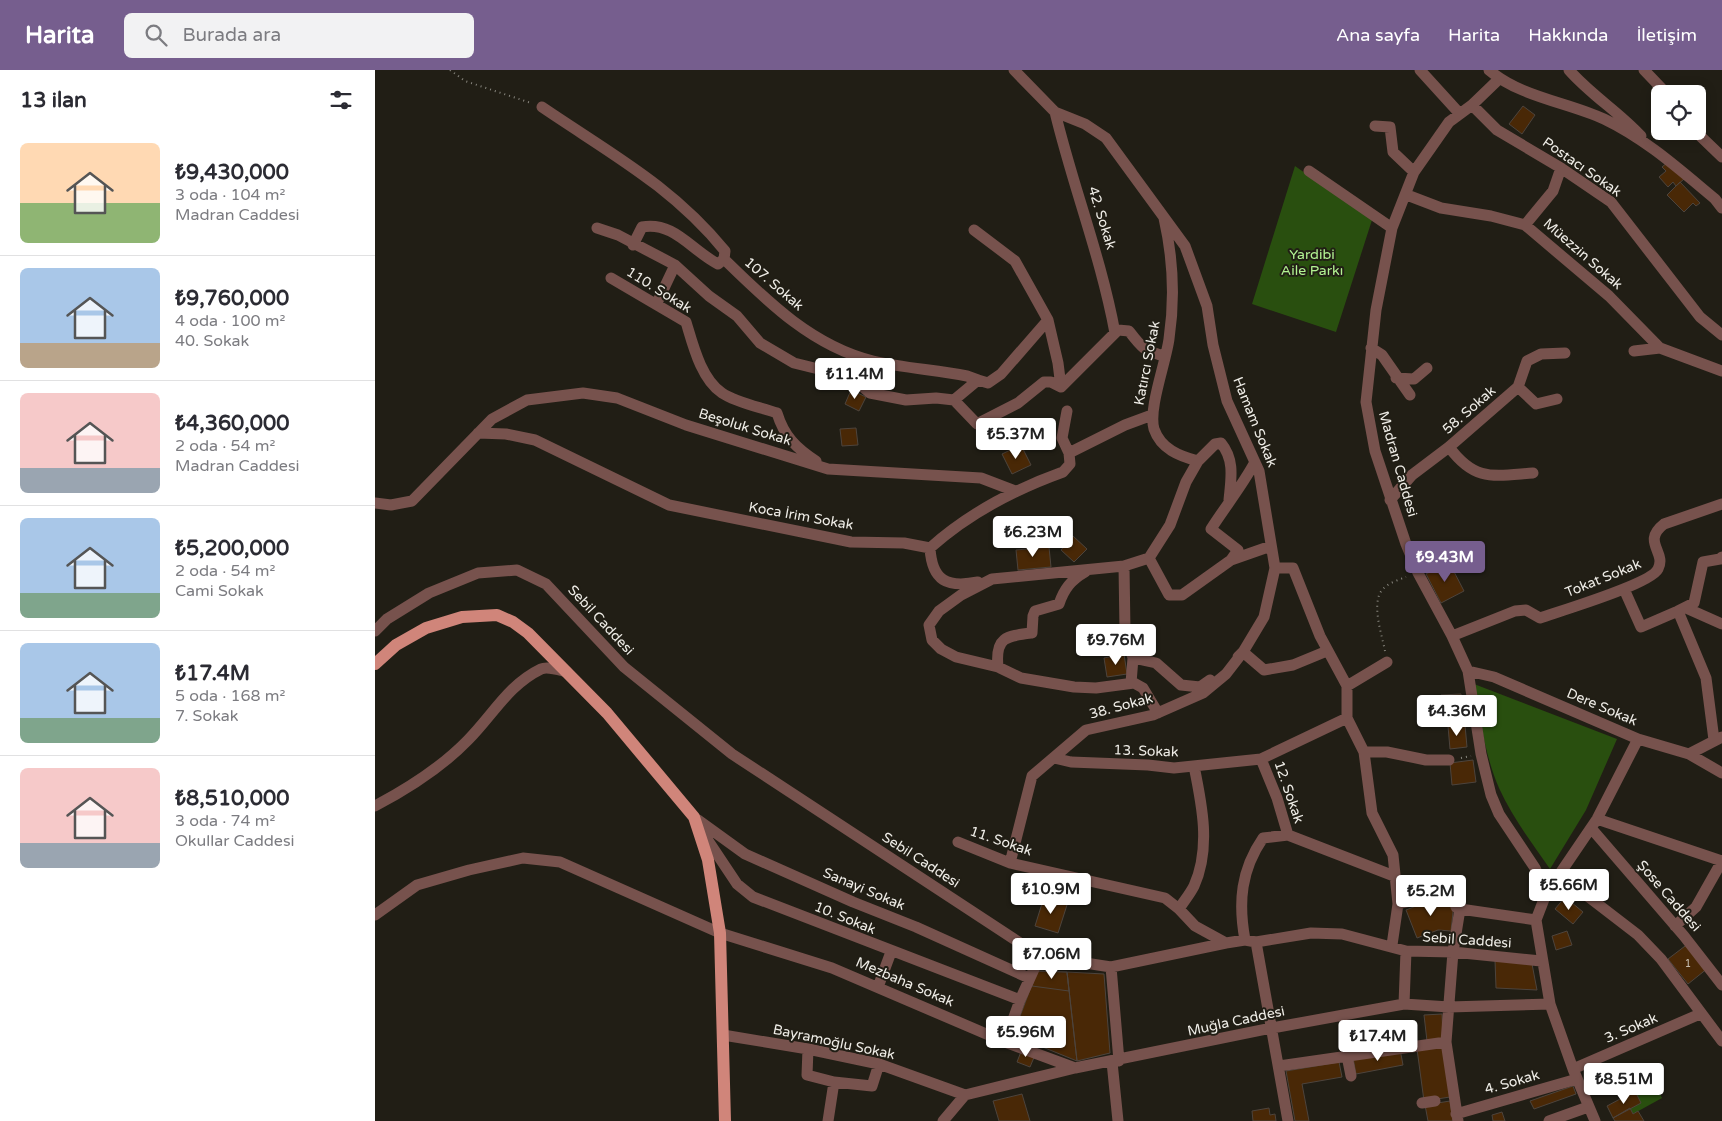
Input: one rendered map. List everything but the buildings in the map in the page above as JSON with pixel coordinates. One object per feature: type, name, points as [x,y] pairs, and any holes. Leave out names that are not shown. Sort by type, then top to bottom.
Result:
[{"type":"main road","points":[[375,664],[396,645],[425,628],[462,616],[497,615],[513,622],[528,633],[642,751],[694,817],[708,860],[720,933],[725,1121]]},
{"type":"street","name":"Hamam Sokak","points":[[1014,70],[1055,112],[1085,124],[1106,138],[1185,246],[1207,306],[1213,345],[1227,401],[1262,481],[1275,568]]},
{"type":"street","points":[[1420,70],[1460,114]]},
{"type":"street","points":[[1489,70],[1499,79],[1604,119],[1649,145]]},
{"type":"street","points":[[1569,70],[1597,99],[1625,118],[1649,145],[1720,204]]},
{"type":"street","points":[[1644,70],[1658,85]]},
{"type":"street","name":"Madran Caddesi","points":[[1499,79],[1449,122],[1414,172],[1407,195],[1392,228],[1376,310],[1366,402],[1369,427],[1390,500],[1418,573],[1453,636],[1468,671],[1481,754],[1491,795],[1499,814],[1535,868],[1546,894]]},
{"type":"street","name":"Postacı Sokak","points":[[1472,104],[1497,130],[1561,168],[1611,202],[1700,317],[1722,336]]},
{"type":"street","name":"107. Sokak","points":[[543,107],[640,170],[668,192],[725,251],[724,259],[771,305],[814,336],[843,351],[873,361],[959,374],[978,380]]},
{"type":"street","name":"42. Sokak","points":[[1055,112],[1101,265],[1115,333]]},
{"type":"street","points":[[1375,126],[1390,128],[1393,152],[1414,172]]},
{"type":"street","points":[[1704,140],[1722,157]]},
{"type":"street","points":[[1525,225],[1553,191],[1561,168]]},
{"type":"street","points":[[1309,170],[1392,228]]},
{"type":"street","name":"Müezzin Sokak","points":[[1407,195],[1441,208],[1491,216],[1525,225],[1609,296],[1660,348],[1722,371]]},
{"type":"street","name":"Katırcı Sokak","points":[[1163,216],[1171,249],[1170,332],[1152,415],[1154,429],[1164,447],[1182,457],[1198,461]]},
{"type":"street","points":[[633,245],[641,227],[653,225],[667,228],[718,264],[724,259]]},
{"type":"street","points":[[597,228],[618,235],[633,245],[675,265],[709,296],[737,316],[760,343],[794,363],[851,378],[870,393],[906,400],[936,398],[954,400],[977,424],[1018,403],[1044,382],[1051,382],[1061,387]]},
{"type":"street","points":[[974,230],[1015,261],[1048,320],[1058,363],[1061,387]]},
{"type":"street","points":[[657,303],[675,265]]},
{"type":"street","name":"110. Sokak","points":[[611,278],[687,322],[693,346],[710,381],[722,393],[777,413],[788,439],[801,452],[828,469]]},
{"type":"street","points":[[954,400],[978,380],[988,383],[1001,374],[1048,320]]},
{"type":"street","points":[[1061,387],[1118,330],[1129,331],[1139,347],[1148,352],[1165,356]]},
{"type":"street","points":[[1371,348],[1382,354],[1396,378],[1410,395]]},
{"type":"street","points":[[1634,351],[1660,348]]},
{"type":"street","name":"58. Sokak","points":[[1390,500],[1412,475],[1449,447],[1518,387],[1527,361],[1541,354],[1565,353]]},
{"type":"street","points":[[1396,378],[1415,379],[1427,368]]},
{"type":"street","points":[[1518,387],[1536,404],[1557,400]]},
{"type":"street","name":"Beşoluk Sokak","points":[[375,503],[391,505],[412,501],[477,432],[492,419],[527,400],[583,393],[617,398],[686,426],[828,469],[981,478],[1015,491]]},
{"type":"street","points":[[1067,411],[1063,438],[1069,453],[1069,464],[1063,472],[999,498],[962,522],[930,548],[931,565],[939,577],[949,583],[959,585],[992,579],[1124,566],[1149,558],[1170,525],[1186,482],[1198,461],[1215,444],[1221,443],[1228,452],[1231,469],[1229,500]]},
{"type":"street","points":[[1069,453],[1125,424],[1152,415]]},
{"type":"street","name":"Koca İrim Sokak","points":[[477,432],[506,434],[535,440],[669,505],[851,542],[904,543],[930,548]]},
{"type":"street","points":[[1449,447],[1461,463],[1476,472],[1491,476],[1533,472]]},
{"type":"street","points":[[1231,560],[1238,550],[1211,529],[1229,500],[1243,485],[1255,462]]},
{"type":"street","name":"Tokat Sokak","points":[[1453,636],[1515,610],[1526,610],[1540,618],[1624,588],[1655,573],[1659,568],[1660,561],[1653,538],[1656,530],[1664,524],[1722,504]]},
{"type":"street","points":[[1149,558],[1169,595],[1182,595],[1231,560],[1271,546]]},
{"type":"street","points":[[1624,588],[1641,627],[1682,610],[1693,603],[1703,562],[1722,557]]},
{"type":"street","points":[[1124,566],[1125,631],[1133,658],[1131,683]]},
{"type":"street","points":[[1275,568],[1293,568],[1327,651],[1347,686],[1347,718],[1364,752],[1373,813],[1393,856],[1398,904],[1392,945]]},
{"type":"street","name":"38. Sokak","points":[[1054,758],[1086,730],[1157,713],[1203,693],[1226,674],[1243,652],[1264,617],[1275,568]]},
{"type":"street","name":"Sebil Caddesi","points":[[375,631],[387,619],[429,593],[478,573],[517,570],[539,580],[546,584],[624,667],[732,754],[1040,956],[1111,967],[1226,943],[1319,933],[1342,934],[1407,950],[1453,952],[1541,961]]},
{"type":"street","points":[[998,668],[996,653],[1002,640],[1011,635],[1032,633],[1035,611],[1059,604],[1065,588],[1074,578],[1089,570]]},
{"type":"street","points":[[992,579],[961,595],[939,612],[929,625],[932,640],[941,650],[956,657],[976,660],[1021,678],[1074,687],[1096,688],[1131,683],[1143,688],[1157,713]]},
{"type":"street","points":[[1682,610],[1722,624]]},
{"type":"street","points":[[1682,610],[1706,678],[1718,738],[1689,754]]},
{"type":"street","points":[[1133,658],[1156,663],[1181,684],[1200,687],[1243,652],[1264,670],[1293,665],[1327,651]]},
{"type":"street","points":[[1347,686],[1387,662]]},
{"type":"street","points":[[375,806],[409,788],[469,740],[517,683],[543,668],[567,672]]},
{"type":"street","name":"Dere Sokak","points":[[1468,671],[1494,677],[1638,739],[1689,754],[1722,773]]},
{"type":"street","name":"13. Sokak","points":[[1054,758],[1071,762],[1174,768],[1261,759],[1347,718]]},
{"type":"street","points":[[1595,1121],[1575,1074],[1550,1004],[1541,961],[1536,920],[1546,894],[1594,824],[1638,739]]},
{"type":"street","points":[[1364,752],[1387,752],[1433,761],[1449,760]]},
{"type":"street","points":[[1010,864],[1032,776],[1054,758]]},
{"type":"street","name":"12. Sokak","points":[[1261,759],[1277,798],[1288,835]]},
{"type":"street","points":[[1179,909],[1194,885],[1204,843],[1202,804],[1194,766]]},
{"type":"street","name":"10. Sokak","points":[[694,817],[737,884],[753,897],[891,952],[1020,1000]]},
{"type":"street","name":"Sanayi Sokak","points":[[694,817],[745,854],[853,902],[916,926],[1029,978]]},
{"type":"street","points":[[1594,824],[1722,861],[1696,906],[1675,926]]},
{"type":"street","name":"Şose Caddesi","points":[[1594,824],[1722,985]]},
{"type":"street","points":[[1288,1121],[1272,1028],[1241,906],[1241,887],[1252,855],[1263,838],[1288,835],[1394,876]]},
{"type":"street","name":"11. Sokak","points":[[958,842],[1010,864],[1165,898],[1179,909],[1195,926],[1226,943]]},
{"type":"street","name":"Mezbaha Sokak","points":[[375,915],[417,885],[469,870],[523,858],[560,862],[720,933],[832,968],[1005,1042],[1075,1068]]},
{"type":"street","points":[[1560,875],[1638,935],[1661,959],[1700,1014],[1722,1041]]},
{"type":"street","points":[[1398,904],[1431,896],[1454,900],[1456,907],[1460,909],[1536,920]]},
{"type":"street","points":[[1457,1117],[1446,1042],[1453,952],[1460,909]]},
{"type":"street","points":[[1404,1004],[1407,950]]},
{"type":"street","points":[[878,987],[891,952]]},
{"type":"street","points":[[1005,1042],[1020,1000],[1040,956]]},
{"type":"street","points":[[1111,967],[1119,1121]]},
{"type":"street","name":"Muğla Caddesi","points":[[965,1095],[1075,1068],[1115,1062],[1272,1028],[1404,1004],[1449,1007],[1550,1004]]},
{"type":"street","name":"3. Sokak","points":[[1575,1074],[1700,1014]]},
{"type":"street","name":"Bayramoğlu Sokak","points":[[723,1035],[808,1049],[879,1064],[965,1095]]},
{"type":"street","points":[[1279,1066],[1446,1042]]},
{"type":"street","points":[[808,1049],[807,1075],[834,1082],[872,1086],[879,1064]]},
{"type":"street","points":[[1347,1056],[1351,1076]]},
{"type":"street","name":"4. Sokak","points":[[1457,1117],[1575,1074]]},
{"type":"street","points":[[828,1121],[834,1082]]},
{"type":"street","points":[[943,1121],[965,1095]]},
{"type":"street","points":[[1422,1103],[1435,1101]]},
{"type":"street","points":[[1549,1121],[1588,1107]]},
{"type":"path","points":[[450,70],[465,81],[543,107]]},
{"type":"path","points":[[1387,662],[1378,600],[1382,590],[1391,583],[1418,573]]},
{"type":"path","points":[[1449,760],[1481,754]]},
{"type":"green space","name":"Yardibi Aile Parkı","points":[[1295,166],[1372,220],[1336,332],[1252,304]]},
{"type":"green space","points":[[1474,684],[1617,739],[1586,810],[1550,869],[1516,820],[1494,776]]},
{"type":"green space","points":[[1655,1085],[1662,1098],[1633,1114],[1630,1108],[1635,1091],[1646,1086]]}]
